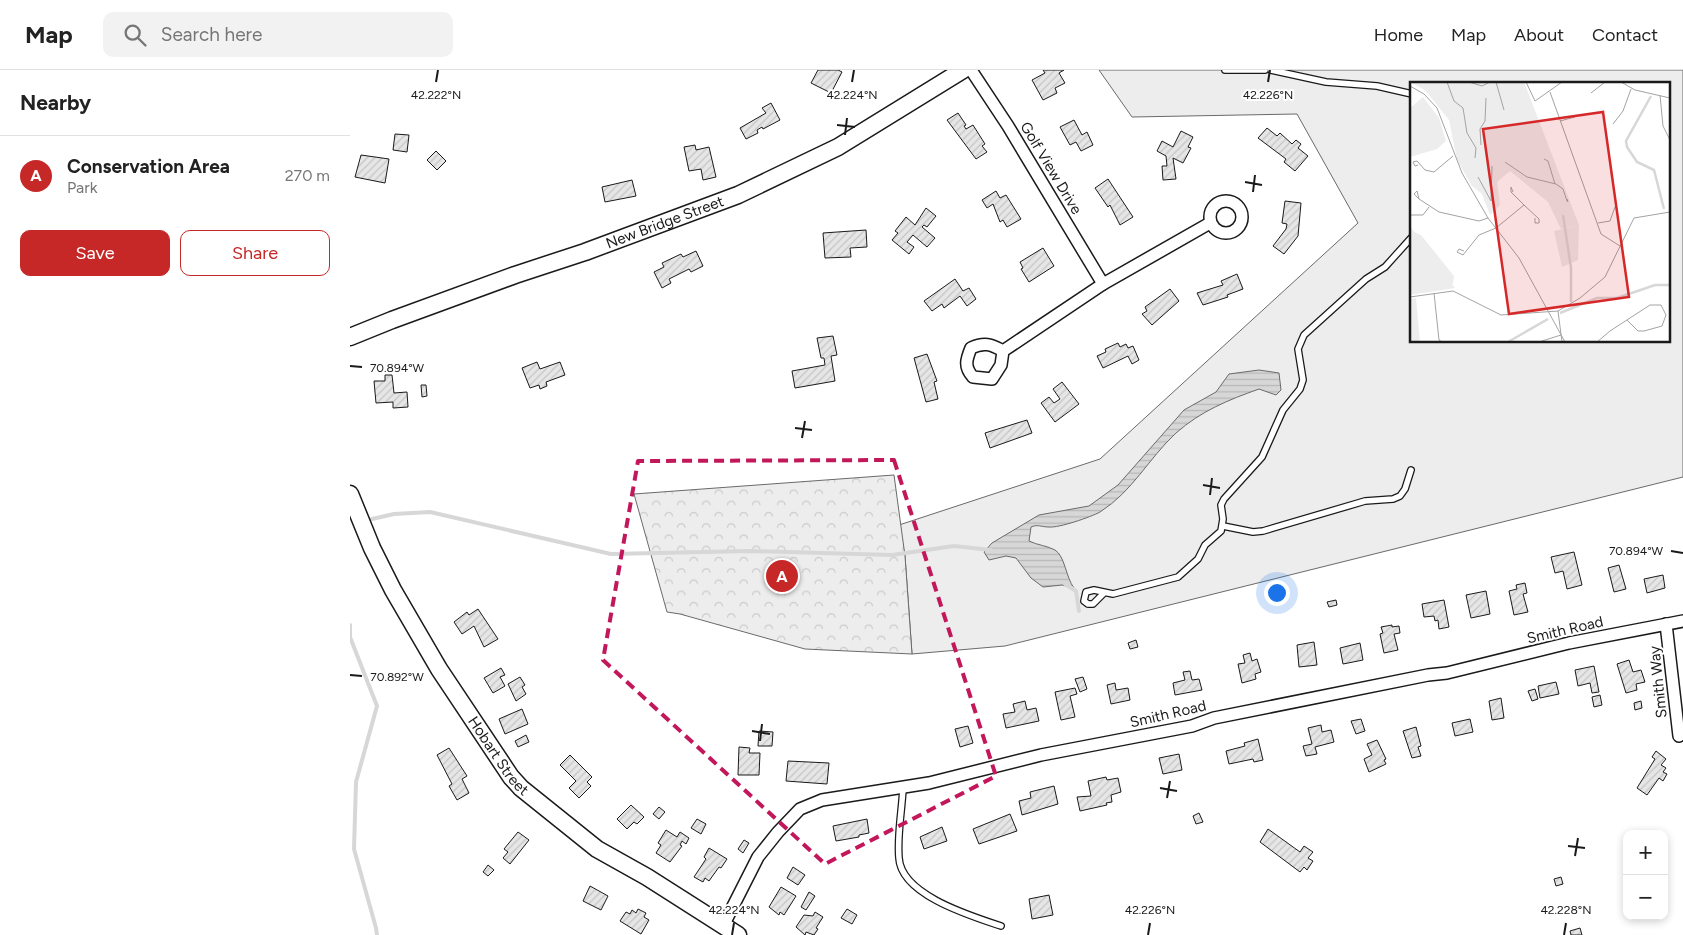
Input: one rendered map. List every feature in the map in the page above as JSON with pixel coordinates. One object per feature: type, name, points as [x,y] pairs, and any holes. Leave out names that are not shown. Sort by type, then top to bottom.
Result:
[{"type":"street","name":"New Bridge Street","points":[[350,338],[401,316],[515,274],[585,252],[738,194],[838,147],[963,70]]},
{"type":"street","name":"Golf View Drive","points":[[971,70],[1008,126],[1103,284]]},
{"type":"street","points":[[1003,351],[1103,284],[1210,223]]},
{"type":"street","name":"Hobart Street","points":[[350,494],[372,548],[393,590],[439,669],[511,777],[531,798],[597,849],[647,877],[738,935]]},
{"type":"street","name":"Smith Road","points":[[723,926],[758,857],[800,809],[822,800],[929,784],[1041,755],[1192,726],[1214,718],[1408,678],[1447,672],[1569,644],[1683,621]]},
{"type":"street","name":"Smith Way","points":[[1666,624],[1679,736]]},
{"type":"lane","points":[[1225,70],[1265,70]]},
{"type":"lane","points":[[1271,70],[1326,82],[1377,86],[1410,94]]},
{"type":"lane","points":[[1104,592],[1113,594],[1178,577],[1198,559],[1205,545],[1221,531],[1223,526],[1222,505],[1224,499],[1262,457],[1283,410],[1300,389],[1303,380],[1298,349],[1304,335],[1373,273],[1385,267],[1410,239]]},
{"type":"lane","points":[[1223,526],[1254,532],[1263,531],[1365,501],[1393,499],[1400,496],[1405,488],[1411,470]]},
{"type":"lane","points":[[903,788],[898,859],[905,876],[926,895],[962,913],[1001,926]]},
{"type":"highlighted area","points":[[894,460],[996,776],[825,864],[603,660],[638,461]]},
{"type":"shaded area","points":[[1099,70],[1683,70],[1683,477],[1005,646],[912,654],[905,556],[899,525],[1100,459],[1358,223],[1297,114],[1132,117]]},
{"type":"shaded area","points":[[1259,370],[1279,373],[1281,390],[1276,395],[1259,389],[1226,402],[1195,418],[1166,443],[1131,485],[1112,504],[1100,512],[1060,526],[1031,527],[1029,541],[1055,550],[1058,553],[1074,588],[1062,585],[1043,587],[1031,578],[1016,558],[1006,556],[989,560],[984,552],[992,543],[1039,515],[1089,506],[1118,485],[1184,410],[1216,392],[1229,374]]},
{"type":"green space","points":[[894,475],[905,556],[912,654],[805,649],[667,612],[634,494]]},
{"type":"building","points":[[818,70],[838,70],[842,72],[831,93],[811,83]]},
{"type":"building","points":[[1043,70],[1064,70],[1059,73],[1065,83],[1055,88],[1057,93],[1043,100],[1032,80],[1045,73]]},
{"type":"building","points":[[771,103],[780,120],[763,129],[762,127],[757,130],[758,133],[746,139],[740,128],[766,113],[762,108]]},
{"type":"building","points":[[958,113],[966,125],[964,126],[966,129],[973,125],[985,144],[982,146],[987,152],[976,159],[947,120]]},
{"type":"building","points":[[1074,120],[1082,135],[1087,132],[1093,145],[1081,151],[1076,142],[1070,145],[1060,127]]},
{"type":"building","points":[[1267,128],[1277,136],[1280,133],[1292,144],[1296,140],[1301,144],[1298,148],[1308,156],[1295,171],[1284,162],[1286,159],[1258,138]]},
{"type":"building","points":[[1181,131],[1193,137],[1188,147],[1191,148],[1183,163],[1173,158],[1176,179],[1163,180],[1162,166],[1167,166],[1166,156],[1157,151],[1162,141],[1173,147]]},
{"type":"building","points":[[395,134],[409,135],[407,152],[393,150]]},
{"type":"building","points":[[695,145],[696,150],[709,147],[716,177],[703,180],[701,169],[689,171],[684,147]]},
{"type":"building","points":[[436,151],[446,161],[437,170],[427,160]]},
{"type":"building","points":[[361,155],[389,159],[385,183],[355,177]]},
{"type":"building","points":[[1108,179],[1133,217],[1120,225],[1110,205],[1108,207],[1095,188]]},
{"type":"building","points":[[632,180],[636,196],[605,202],[602,187]]},
{"type":"building","points":[[996,191],[1000,198],[1006,195],[1021,219],[1007,227],[1003,220],[1000,222],[993,204],[987,208],[982,200]]},
{"type":"building","points":[[1285,201],[1301,203],[1298,236],[1284,254],[1273,246],[1286,229],[1287,224],[1282,223]]},
{"type":"building","points":[[926,208],[936,216],[927,227],[924,225],[922,227],[935,238],[927,247],[913,235],[907,242],[914,247],[909,254],[892,240],[898,233],[895,231],[906,217],[915,225]]},
{"type":"building","points":[[866,230],[867,247],[850,248],[851,257],[825,258],[823,233]]},
{"type":"building","points":[[1043,248],[1054,266],[1029,282],[1021,269],[1023,268],[1020,262]]},
{"type":"building","points":[[696,251],[703,266],[691,272],[689,269],[669,279],[671,283],[662,288],[654,272],[664,267],[662,263],[681,254],[683,257]]},
{"type":"building","points":[[1237,274],[1243,289],[1227,295],[1228,297],[1203,305],[1197,293],[1223,285],[1221,281]]},
{"type":"building","points":[[955,279],[963,291],[969,288],[976,299],[967,306],[960,296],[944,308],[942,304],[932,311],[924,301]]},
{"type":"building","points":[[1170,289],[1179,301],[1152,325],[1142,314],[1147,311],[1145,307]]},
{"type":"building","points":[[833,336],[837,355],[831,356],[835,381],[795,388],[792,371],[825,365],[824,358],[821,358],[817,338]]},
{"type":"building","points":[[1118,343],[1120,347],[1126,344],[1128,348],[1133,346],[1139,360],[1132,364],[1128,356],[1103,368],[1097,356],[1106,352],[1105,349]]},
{"type":"building","points":[[927,354],[937,381],[934,382],[938,399],[926,402],[914,358]]},
{"type":"building","points":[[537,362],[540,369],[560,362],[565,375],[546,382],[547,386],[540,389],[539,385],[530,388],[522,368]]},
{"type":"building","points":[[385,375],[392,375],[394,393],[407,392],[408,407],[393,408],[393,402],[376,403],[374,381],[385,381]]},
{"type":"building","points":[[1062,382],[1079,404],[1055,422],[1041,403],[1049,397],[1054,403],[1060,399],[1053,389]]},
{"type":"building","points":[[421,385],[426,385],[427,396],[422,397]]},
{"type":"building","points":[[1027,420],[1032,433],[990,448],[985,433]]},
{"type":"building","points":[[1574,552],[1582,585],[1567,589],[1563,571],[1555,573],[1551,557]]},
{"type":"building","points":[[1619,565],[1626,589],[1614,592],[1608,568]]},
{"type":"building","points":[[1663,575],[1665,588],[1647,593],[1644,579]]},
{"type":"building","points":[[1525,583],[1527,593],[1523,594],[1528,612],[1514,615],[1509,591],[1517,589],[1516,585]]},
{"type":"building","points":[[1486,591],[1490,614],[1471,618],[1466,595]]},
{"type":"building","points":[[1336,600],[1337,605],[1329,607],[1327,602]]},
{"type":"building","points":[[1444,600],[1449,627],[1439,629],[1438,620],[1435,621],[1434,616],[1424,617],[1422,604]]},
{"type":"building","points":[[478,609],[498,639],[484,647],[474,626],[462,634],[454,622],[467,612],[469,615]]},
{"type":"building","points":[[1392,625],[1392,627],[1399,626],[1400,633],[1394,634],[1398,650],[1384,653],[1380,634],[1383,633],[1381,627]]},
{"type":"building","points":[[1136,640],[1138,647],[1130,649],[1128,643]]},
{"type":"building","points":[[1314,642],[1317,665],[1299,667],[1297,645]]},
{"type":"building","points":[[1360,643],[1363,660],[1343,664],[1340,648]]},
{"type":"building","points":[[1250,653],[1252,661],[1257,659],[1261,672],[1255,674],[1256,679],[1242,683],[1238,664],[1245,663],[1243,655]]},
{"type":"building","points":[[1629,660],[1633,672],[1641,670],[1645,682],[1636,684],[1637,690],[1626,693],[1617,664]]},
{"type":"building","points":[[1594,666],[1599,692],[1592,693],[1590,683],[1578,686],[1575,670]]},
{"type":"building","points":[[501,668],[505,675],[500,677],[505,686],[493,693],[484,678]]},
{"type":"building","points":[[1190,671],[1192,680],[1199,679],[1202,690],[1175,695],[1173,683],[1185,680],[1183,672]]},
{"type":"building","points":[[520,677],[525,685],[522,687],[526,694],[516,701],[508,684]]},
{"type":"building","points":[[1083,677],[1087,689],[1080,692],[1075,679]]},
{"type":"building","points":[[1556,682],[1559,694],[1540,698],[1538,686]]},
{"type":"building","points":[[1115,683],[1116,690],[1128,688],[1130,700],[1111,704],[1107,685]]},
{"type":"building","points":[[1075,688],[1077,694],[1070,696],[1075,717],[1061,720],[1055,692]]},
{"type":"building","points":[[1535,689],[1538,699],[1532,701],[1528,691]]},
{"type":"building","points":[[1600,695],[1602,705],[1594,707],[1592,697]]},
{"type":"building","points":[[1501,698],[1504,718],[1492,720],[1489,701]]},
{"type":"building","points":[[1025,701],[1027,710],[1036,708],[1039,721],[1006,728],[1003,714],[1015,712],[1013,704]]},
{"type":"building","points":[[1641,701],[1642,708],[1635,710],[1634,703]]},
{"type":"building","points":[[522,709],[528,724],[505,734],[499,719]]},
{"type":"building","points":[[1361,719],[1365,731],[1356,734],[1351,721]]},
{"type":"building","points":[[1470,719],[1473,732],[1455,736],[1452,723]]},
{"type":"building","points":[[1321,725],[1322,732],[1331,730],[1334,742],[1315,747],[1317,754],[1306,756],[1303,746],[1312,744],[1308,728]]},
{"type":"building","points":[[968,726],[973,743],[960,747],[955,729]]},
{"type":"building","points":[[1416,727],[1421,746],[1418,747],[1421,756],[1412,758],[1403,731]]},
{"type":"building","points":[[759,731],[773,732],[772,746],[758,746]]},
{"type":"building","points":[[526,735],[529,742],[518,747],[515,741]]},
{"type":"building","points":[[1258,739],[1263,760],[1254,762],[1253,759],[1229,764],[1226,751],[1245,746],[1244,743]]},
{"type":"building","points":[[1377,740],[1386,759],[1384,760],[1386,764],[1369,772],[1364,759],[1372,755],[1367,744]]},
{"type":"building","points":[[739,747],[750,748],[749,753],[760,753],[759,775],[738,775]]},
{"type":"building","points":[[449,748],[467,776],[462,779],[469,793],[457,800],[449,786],[452,784],[437,755]]},
{"type":"building","points":[[1656,751],[1666,759],[1661,765],[1666,768],[1663,772],[1667,774],[1663,781],[1659,778],[1647,795],[1637,788],[1655,759],[1652,757]]},
{"type":"building","points":[[1179,754],[1182,770],[1163,774],[1159,758]]},
{"type":"building","points":[[570,755],[592,777],[587,782],[591,786],[579,798],[569,788],[576,781],[560,765]]},
{"type":"building","points":[[788,761],[829,763],[827,784],[786,781]]},
{"type":"building","points":[[1106,777],[1107,780],[1118,778],[1121,792],[1111,795],[1112,802],[1106,803],[1107,805],[1080,811],[1077,797],[1091,796],[1088,781]]},
{"type":"building","points":[[1054,786],[1058,804],[1022,815],[1019,801],[1031,798],[1030,792]]},
{"type":"building","points":[[631,805],[644,817],[637,824],[634,822],[627,829],[617,819]]},
{"type":"building","points":[[659,807],[665,812],[659,819],[653,814]]},
{"type":"building","points":[[1199,813],[1203,822],[1196,824],[1193,816]]},
{"type":"building","points":[[1010,814],[1017,831],[979,844],[973,829]]},
{"type":"building","points":[[697,819],[706,824],[701,834],[691,828]]},
{"type":"building","points":[[867,819],[869,833],[859,835],[859,837],[836,841],[833,826]]},
{"type":"building","points":[[942,827],[947,841],[924,849],[920,837]]},
{"type":"building","points":[[1268,829],[1300,852],[1304,846],[1313,852],[1308,858],[1313,861],[1307,870],[1304,867],[1300,872],[1260,842]]},
{"type":"building","points":[[666,830],[677,837],[680,832],[689,838],[686,844],[682,841],[680,845],[682,846],[670,862],[656,853],[661,845],[658,843]]},
{"type":"building","points":[[518,832],[529,840],[510,864],[503,858],[508,852],[504,849]]},
{"type":"building","points":[[744,840],[749,843],[743,853],[738,849]]},
{"type":"building","points":[[709,848],[727,859],[709,881],[705,878],[703,882],[694,877],[706,859],[704,857]]},
{"type":"building","points":[[488,865],[494,870],[488,876],[483,872]]},
{"type":"building","points":[[793,867],[805,875],[798,885],[787,878]]},
{"type":"building","points":[[1561,877],[1563,884],[1556,886],[1554,879]]},
{"type":"building","points":[[590,886],[608,896],[601,910],[583,901]]},
{"type":"building","points":[[781,887],[796,896],[784,915],[780,912],[779,915],[769,907]]},
{"type":"building","points":[[809,892],[815,896],[806,910],[801,907]]},
{"type":"building","points":[[1049,895],[1053,915],[1032,919],[1029,899]]},
{"type":"building","points":[[638,909],[646,913],[644,917],[649,920],[641,934],[620,921],[626,912],[630,914],[632,910],[636,913]]},
{"type":"building","points":[[847,909],[857,915],[852,924],[841,918]]},
{"type":"building","points":[[815,912],[823,917],[816,928],[818,929],[814,935],[806,932],[805,935],[796,927],[804,915],[813,916]]},
{"type":"building","points":[[1580,928],[1582,935],[1571,935],[1570,931]]},
{"type":"waterway","points":[[372,519],[394,514],[430,512],[611,554],[749,551],[892,555],[954,546],[991,550]]},
{"type":"waterway","points":[[1065,584],[1076,591],[1079,611]]},
{"type":"waterway","points":[[350,625],[350,637],[377,706],[356,782],[354,849],[377,935]]},
{"type":"place","name":"Conservation Area","points":[[782,576]]}]
